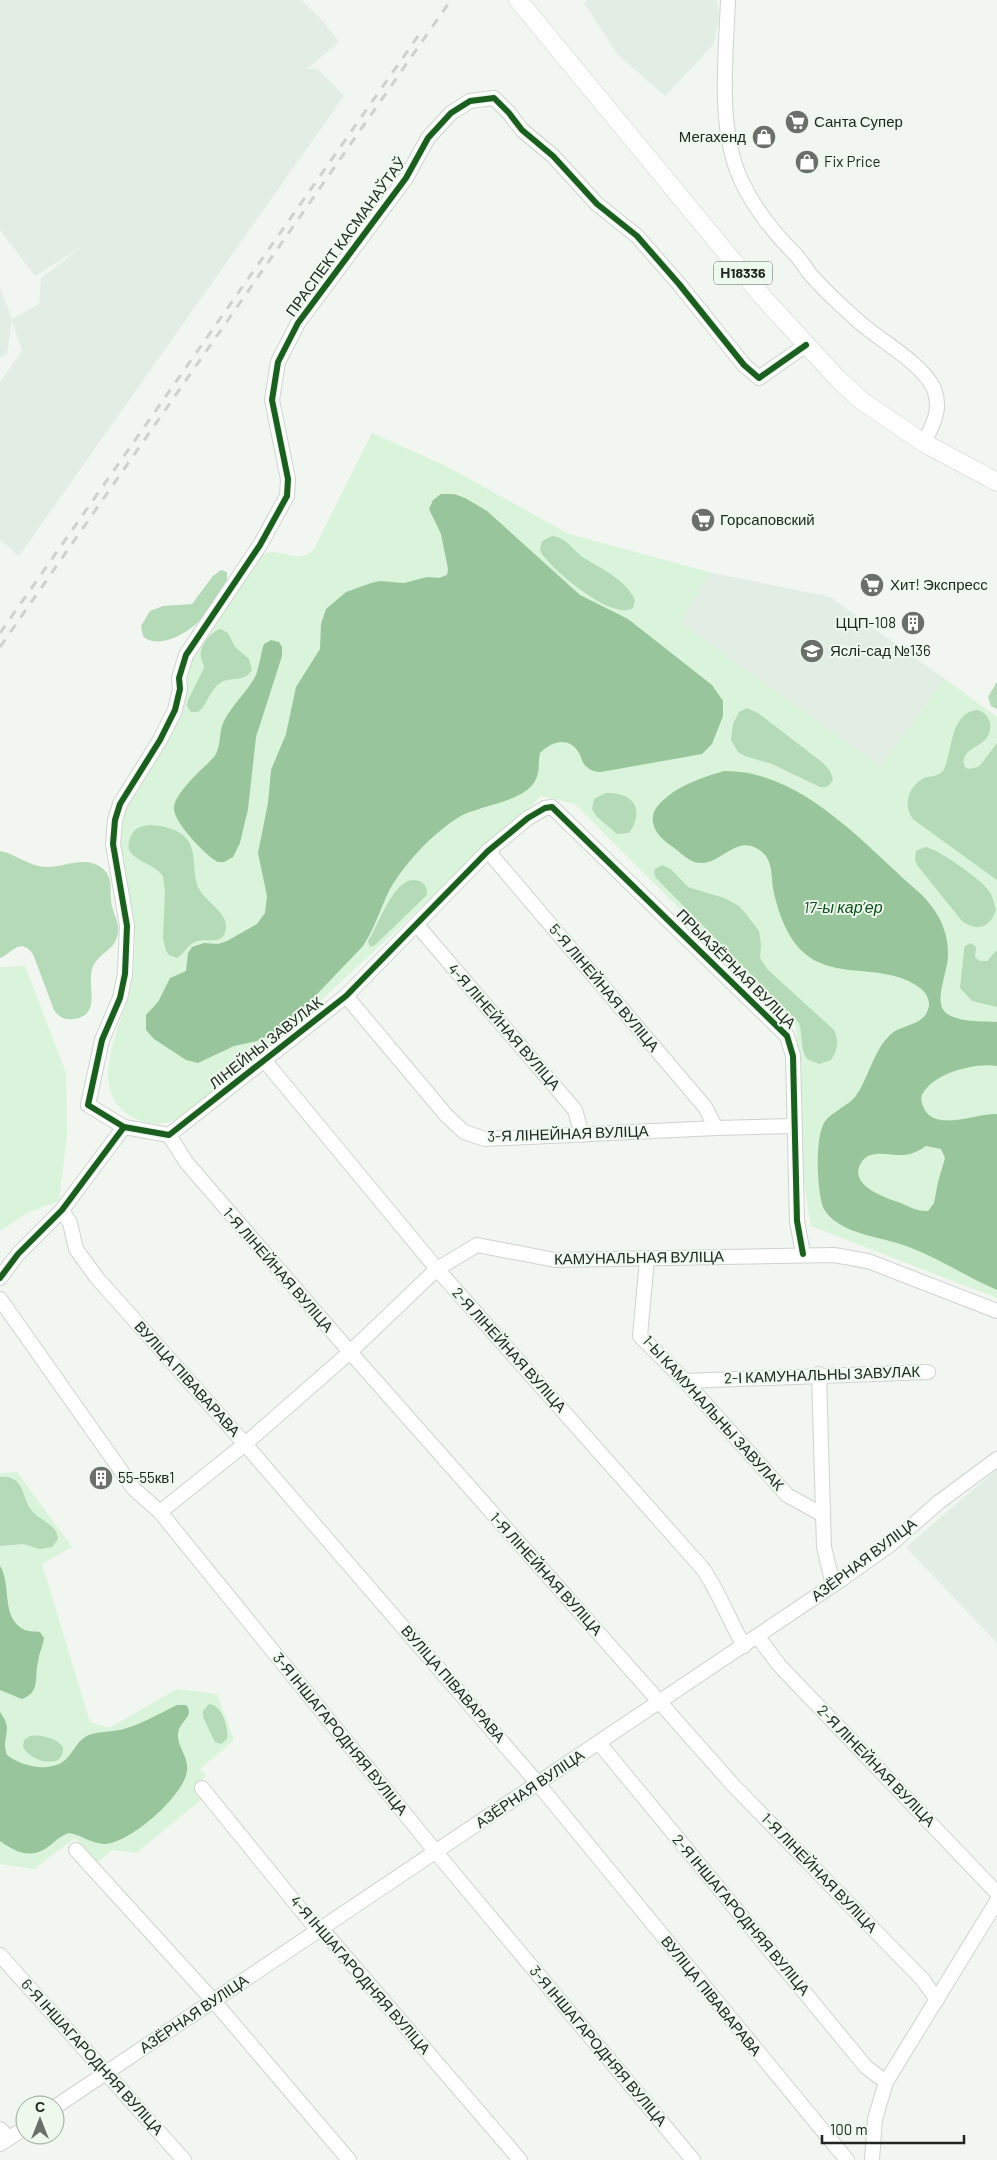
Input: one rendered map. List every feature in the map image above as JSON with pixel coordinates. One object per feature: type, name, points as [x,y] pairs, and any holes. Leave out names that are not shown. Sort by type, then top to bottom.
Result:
[{"type":"main road","name":"Н18336","points":[[518,0],[755,288],[838,379],[862,401],[924,443],[997,482]]},
{"type":"street","points":[[728,0],[726,117],[733,153],[741,179],[764,220],[811,275],[855,319],[922,370],[934,389],[938,408],[937,415],[924,443]]},
{"type":"street","name":"ПРАСПЕКТ КАСМАНАЎТАЎ","points":[[124,1127],[88,1105],[102,1040],[120,998],[125,974],[127,926],[113,844],[115,820],[120,804],[160,740],[175,710],[180,690],[179,678],[186,655],[260,545],[288,496],[288,479],[272,400],[278,362],[298,324],[406,178],[428,138],[451,113],[470,101],[494,98],[522,130],[553,156],[597,204],[637,236],[679,284],[744,365],[760,378],[806,345]]},
{"type":"street","name":"ЛІНЕЙНЫ ЗАВУЛАК","points":[[169,1136],[346,996],[488,851],[528,818],[545,808],[552,807]]},
{"type":"street","name":"ПРЫАЗЁРНАЯ ВУЛІЦА","points":[[552,807],[787,1036],[793,1056],[797,1221],[803,1254]]},
{"type":"street","name":"5-Я ЛІНЕЙНАЯ ВУЛІЦА","points":[[488,851],[705,1107],[716,1128]]},
{"type":"street","name":"4-Я ЛІНЕЙНАЯ ВУЛІЦА","points":[[417,925],[575,1110],[582,1135]]},
{"type":"street","name":"3-Я ЛІНЕЙНАЯ ВУЛІЦА","points":[[346,996],[446,1116],[464,1132],[485,1138],[794,1126]]},
{"type":"street","name":"2-Я ЛІНЕЙНАЯ ВУЛІЦА","points":[[264,1060],[438,1269],[703,1569],[725,1605],[728,1618],[744,1646]]},
{"type":"street","points":[[0,1278],[18,1254],[62,1210],[124,1127],[169,1136]]},
{"type":"street","name":"1-Я ЛІНЕЙНАЯ ВУЛІЦА","points":[[169,1136],[186,1162],[350,1352],[732,1785],[923,1980],[937,2000]]},
{"type":"street","name":"ВУЛІЦА ПІВАВАРАВА","points":[[62,1210],[70,1223],[76,1249],[97,1278],[245,1444],[538,1784],[847,2160]]},
{"type":"street","name":"КАМУНАЛЬНАЯ ВУЛІЦА","points":[[160,1512],[245,1444],[350,1352],[438,1269],[477,1245],[555,1260],[647,1260],[803,1254],[834,1255],[868,1261],[997,1311]]},
{"type":"street","name":"1-Ы КАМУНАЛЬНЫ ЗАВУЛАК","points":[[647,1260],[640,1336],[685,1381],[787,1495],[823,1515]]},
{"type":"street","name":"3-Я ІНШАГАРОДНЯЯ ВУЛІЦА","points":[[0,1299],[134,1489],[160,1512],[436,1852],[693,2160]]},
{"type":"street","name":"2-І КАМУНАЛЬНЫ ЗАВУЛАК","points":[[685,1381],[820,1374],[928,1372]]},
{"type":"street","points":[[820,1374],[824,1547],[833,1585]]},
{"type":"street","name":"АЗЁРНАЯ ВУЛІЦА","points":[[65,2101],[758,1637],[891,1544],[939,1502],[997,1459]]},
{"type":"street","name":"2-Я ЛІНЕЙНАЯ ВУЛІЦА","points":[[758,1637],[779,1665],[997,1893]]},
{"type":"street","name":"2-Я ІНШАГАРОДНЯЯ ВУЛІЦА","points":[[600,1743],[866,2067],[886,2082]]},
{"type":"street","name":"4-Я ІНШАГАРОДНЯЯ ВУЛІЦА","points":[[202,1788],[314,1926],[327,1935],[520,2160]]},
{"type":"street","points":[[76,1850],[213,2002],[349,2160]]},
{"type":"street","points":[[872,2160],[875,2119],[886,2082],[997,1901]]},
{"type":"street","name":"6-Я ІНШАГАРОДНЯЯ ВУЛІЦА","points":[[0,1955],[184,2160]]},
{"type":"street","points":[[3,2137],[15,2132]]},
{"type":"shaded area","points":[[0,0],[301,0],[322,20],[339,42],[307,69],[317,68],[344,96],[19,556],[0,540],[0,382],[22,351],[12,321],[7,354],[0,357],[0,287],[12,319],[39,304],[41,278],[83,246],[35,276],[0,230]]},
{"type":"shaded area","points":[[587,0],[717,0],[719,16],[714,44],[665,96],[617,54],[584,3]]},
{"type":"shaded area","points":[[372,433],[446,466],[569,534],[709,572],[680,623],[881,767],[945,679],[997,717],[997,1298],[811,1226],[803,1178],[796,1026],[575,804],[541,796],[276,1042],[186,1114],[169,1122],[156,1124],[136,1119],[120,1108],[112,1094],[108,1078],[113,1043],[130,991],[134,963],[134,929],[121,847],[122,831],[129,803],[176,726],[183,708],[188,672],[194,654],[201,642],[257,559],[272,552],[300,556],[314,549]]},
{"type":"shaded area","points":[[552,536],[562,539],[584,558],[620,581],[635,600],[633,608],[624,610],[598,601],[558,571],[548,562],[540,550],[542,541]]},
{"type":"shaded area","points":[[221,570],[227,572],[227,581],[208,610],[196,624],[182,634],[165,641],[149,640],[143,636],[141,626],[150,611],[163,606],[192,604],[213,576]]},
{"type":"shaded area","name":"Яслі-сад №136","points":[[709,572],[830,597],[945,679],[881,767],[679,623]]},
{"type":"shaded area","points":[[221,629],[228,633],[235,647],[249,659],[252,670],[245,677],[220,683],[198,712],[191,712],[187,706],[188,700],[204,668],[201,658],[202,648],[213,633]]},
{"type":"shaded area","points":[[997,682],[997,709],[991,706],[988,697]]},
{"type":"shaded area","points":[[747,708],[758,713],[823,763],[830,771],[833,779],[829,785],[820,787],[772,764],[738,752],[731,740],[733,724],[739,712]]},
{"type":"shaded area","points":[[977,710],[984,713],[987,717],[990,731],[985,740],[968,752],[964,757],[964,763],[968,769],[978,767],[997,743],[997,880],[914,820],[908,809],[908,797],[914,786],[924,778],[937,775],[943,771],[953,735],[961,718]]},
{"type":"shaded area","points":[[606,793],[616,793],[624,796],[634,804],[636,817],[629,833],[617,834],[596,816],[592,809],[594,799]]},
{"type":"shaded area","points":[[151,825],[174,830],[186,838],[192,850],[195,876],[199,889],[218,909],[225,920],[226,927],[223,937],[217,940],[194,942],[177,958],[169,955],[166,951],[163,938],[165,891],[163,876],[152,866],[138,859],[129,850],[128,844],[135,831]]},
{"type":"shaded area","points":[[925,847],[940,853],[959,865],[989,891],[996,910],[987,924],[978,927],[962,921],[917,865],[915,860],[916,851]]},
{"type":"shaded area","points":[[0,851],[29,863],[47,867],[89,862],[102,868],[108,875],[112,905],[118,924],[118,934],[114,944],[94,964],[91,976],[90,1007],[88,1012],[82,1017],[73,1019],[62,1018],[54,1010],[33,954],[28,949],[20,946],[0,958]]},
{"type":"shaded area","points":[[662,865],[671,869],[688,887],[724,898],[739,906],[746,914],[759,931],[760,958],[767,969],[834,1030],[837,1045],[831,1060],[819,1064],[807,1059],[803,1051],[799,1023],[656,878],[655,869]]},
{"type":"shaded area","points":[[412,880],[423,883],[427,895],[375,945],[370,947],[368,941],[392,896],[398,888]]},
{"type":"shaded area","points":[[971,943],[976,947],[975,957],[979,961],[987,961],[997,950],[997,1007],[972,1001],[960,988],[964,950],[965,946]]},
{"type":"shaded area","points":[[25,966],[66,1073],[67,1135],[59,1201],[27,1213],[0,1231],[0,967]]},
{"type":"shaded area","points":[[997,1469],[997,1643],[906,1547]]},
{"type":"shaded area","points":[[17,1472],[72,1547],[42,1564],[90,1722],[109,1728],[177,1689],[217,1694],[234,1740],[200,1769],[206,1776],[193,1788],[202,1799],[136,1853],[113,1850],[97,1862],[75,1838],[34,1869],[0,1864],[0,1473]]},
{"type":"shaded area","points":[[0,1477],[8,1477],[15,1480],[21,1487],[32,1511],[55,1530],[58,1539],[52,1547],[40,1549],[23,1544],[0,1546]]},
{"type":"shaded area","points":[[209,1704],[218,1708],[226,1723],[227,1739],[221,1744],[215,1742],[203,1717],[203,1711]]},
{"type":"shaded area","points":[[30,1736],[43,1736],[56,1741],[63,1747],[62,1755],[53,1762],[46,1762],[32,1757],[23,1747],[24,1740]]},
{"type":"water","points":[[441,494],[454,494],[465,498],[487,511],[580,595],[628,619],[712,685],[723,701],[723,716],[712,744],[702,754],[601,772],[585,766],[579,753],[570,744],[565,742],[555,743],[545,749],[540,753],[537,776],[531,787],[513,798],[459,817],[419,850],[389,891],[363,946],[299,1013],[278,1031],[257,1041],[234,1046],[198,1063],[186,1060],[154,1039],[146,1030],[146,1015],[158,1002],[170,978],[186,971],[188,953],[192,947],[204,943],[218,944],[227,941],[257,924],[265,913],[267,896],[258,853],[268,803],[271,770],[286,734],[296,687],[320,649],[321,624],[326,609],[346,592],[371,583],[380,581],[404,583],[427,577],[439,578],[447,575],[448,569],[441,534],[429,509],[433,500]]},
{"type":"water","points":[[271,640],[279,642],[282,647],[282,656],[256,737],[248,809],[240,843],[233,857],[224,862],[218,862],[198,846],[184,829],[178,821],[174,807],[185,787],[214,757],[224,721],[255,677],[264,644]]},
{"type":"water","name":"17-ы кар’ер","points":[[724,771],[753,774],[780,783],[807,797],[856,834],[922,895],[933,908],[941,922],[948,945],[948,960],[941,993],[942,1007],[945,1012],[950,1016],[963,1020],[997,1022],[997,1066],[988,1065],[965,1068],[942,1076],[925,1090],[921,1098],[925,1110],[932,1117],[941,1120],[997,1114],[997,1290],[909,1247],[843,1226],[831,1218],[823,1207],[819,1188],[818,1162],[822,1127],[829,1117],[855,1097],[864,1083],[883,1043],[893,1032],[924,1017],[929,1002],[923,990],[906,980],[891,975],[829,966],[815,960],[802,951],[791,938],[780,913],[768,860],[756,848],[748,845],[740,846],[709,862],[701,863],[687,858],[660,837],[653,822],[653,814],[659,804],[681,787]],"holes":[[[926,1146],[941,1149],[945,1158],[934,1203],[928,1211],[920,1211],[877,1193],[869,1189],[859,1178],[858,1171],[861,1163],[869,1156],[875,1154],[907,1155]]]},
{"type":"water","points":[[0,1566],[12,1618],[17,1625],[25,1630],[40,1632],[44,1638],[37,1668],[36,1684],[32,1692],[22,1699],[0,1690]]},
{"type":"water","points":[[177,1705],[186,1705],[189,1709],[188,1716],[178,1734],[187,1771],[184,1781],[176,1793],[154,1817],[141,1827],[116,1842],[105,1844],[96,1843],[69,1833],[39,1852],[27,1854],[16,1851],[0,1841],[0,1712],[7,1730],[5,1749],[7,1755],[21,1763],[47,1767],[55,1766],[62,1762],[89,1735],[131,1727]]},
{"type":"railway","points":[[0,647],[451,0]]},
{"type":"railway","points":[[0,633],[423,29]]},
{"type":"cycle path","points":[[124,1127],[88,1105],[102,1040],[120,998],[125,974],[127,926],[113,844],[115,820],[120,804],[160,740],[175,710],[180,689],[179,678],[186,655],[260,545],[287,496],[288,479],[272,400],[278,362],[298,323],[406,178],[428,138],[451,113],[470,101],[494,98],[522,130],[553,156],[597,204],[637,236],[679,284],[744,365],[759,378],[806,345]]},
{"type":"cycle path","points":[[0,1278],[18,1254],[62,1210],[124,1127],[169,1135],[346,996],[488,851],[528,818],[545,808],[552,807],[787,1036],[793,1056],[797,1221],[803,1254]]},
{"type":"place","name":"Санта Супер","points":[[797,122]]},
{"type":"place","name":"Мегахенд","points":[[764,137]]},
{"type":"place","name":"Fix Price","points":[[807,162]]},
{"type":"place","name":"Горсаповский","points":[[703,520]]},
{"type":"place","name":"Хит! Экспресс","points":[[872,585]]},
{"type":"place","name":"ЦЦП-108","points":[[913,623]]},
{"type":"place","name":"Яслі-сад №136","points":[[812,651]]},
{"type":"place","name":"55-55кв1","points":[[101,1478]]}]
